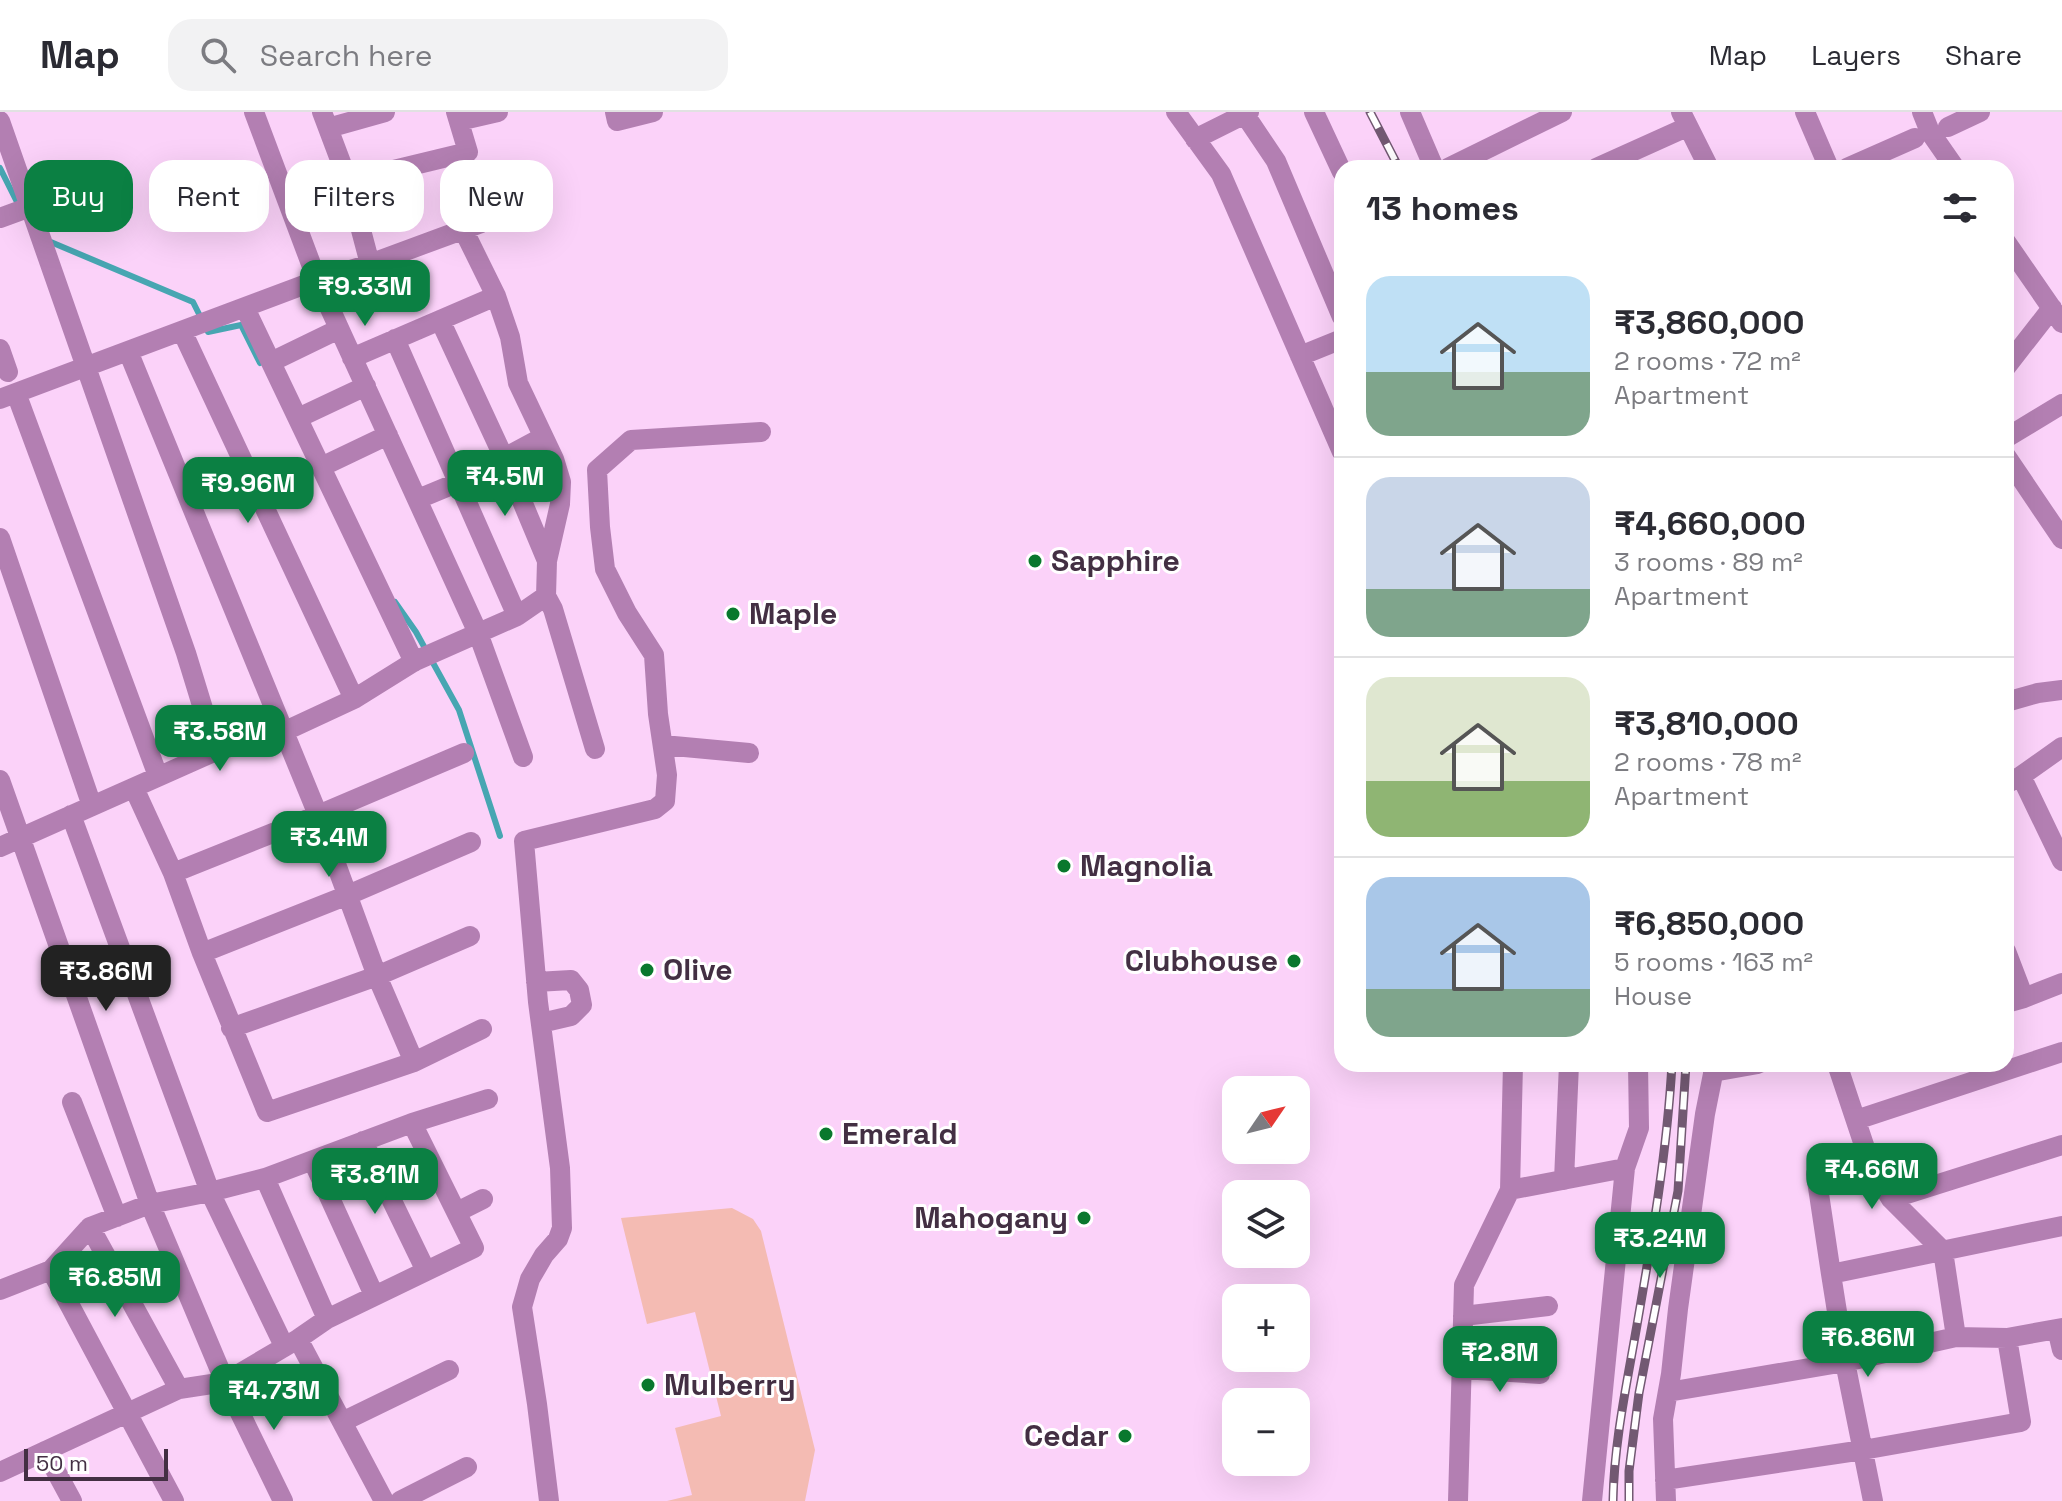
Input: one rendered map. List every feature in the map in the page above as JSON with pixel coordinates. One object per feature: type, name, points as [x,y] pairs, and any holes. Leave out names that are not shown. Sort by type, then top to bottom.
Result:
[{"type":"street","points":[[254,112],[317,280],[478,633],[523,757]]},
{"type":"street","points":[[340,160],[325,120],[385,112]]},
{"type":"street","points":[[424,163],[468,152],[458,116],[498,112]]},
{"type":"street","points":[[615,112],[617,121],[653,112]]},
{"type":"street","points":[[1176,112],[1221,174],[1334,434]]},
{"type":"street","points":[[1314,112],[1336,160]]},
{"type":"street","points":[[1410,112],[1431,160]]},
{"type":"street","points":[[1464,160],[1562,112]]},
{"type":"street","points":[[1805,112],[1826,160]]},
{"type":"street","points":[[1922,112],[1930,132],[1949,160]]},
{"type":"street","points":[[1948,127],[1980,112]]},
{"type":"street","points":[[1195,139],[1246,113],[1276,161],[1334,298]]},
{"type":"street","points":[[1610,160],[1684,119],[1705,160]]},
{"type":"street","points":[[0,121],[20,215],[43,247],[87,366],[186,653],[216,751]]},
{"type":"street","points":[[1865,160],[1915,138]]},
{"type":"street","points":[[158,776],[8,396],[317,280],[472,226],[510,337],[518,383],[561,482],[560,504],[547,561],[546,596],[553,609],[595,749]]},
{"type":"street","points":[[362,232],[370,264]]},
{"type":"street","points":[[2014,254],[2057,316],[2014,359]]},
{"type":"street","points":[[352,358],[496,296]]},
{"type":"street","points":[[245,308],[379,588],[424,657]]},
{"type":"street","points":[[440,320],[504,458],[547,561]]},
{"type":"street","points":[[196,326],[354,699]]},
{"type":"street","points":[[271,362],[339,329]]},
{"type":"street","points":[[395,339],[517,616]]},
{"type":"street","points":[[1300,356],[1334,342]]},
{"type":"street","points":[[0,349],[8,372]]},
{"type":"street","points":[[128,351],[318,815],[377,976],[414,1062]]},
{"type":"street","points":[[298,418],[366,386]]},
{"type":"street","points":[[2014,433],[2062,404]]},
{"type":"street","points":[[549,1501],[522,1307],[530,1279],[558,1239],[562,1228],[560,1168],[536,982],[524,841],[655,809],[665,801],[667,775],[654,655],[627,613],[605,569],[597,470],[631,440],[761,432]]},
{"type":"street","points":[[321,467],[388,435]]},
{"type":"street","points":[[418,499],[459,482],[543,437]]},
{"type":"street","points":[[2014,468],[2062,539]]},
{"type":"street","points":[[0,538],[92,806]]},
{"type":"street","points":[[0,847],[216,751],[283,732],[354,699],[424,657],[517,616],[546,596]]},
{"type":"street","points":[[2014,700],[2062,690]]},
{"type":"street","points":[[663,745],[749,753]]},
{"type":"street","points":[[2014,779],[2062,747]]},
{"type":"street","points":[[173,873],[464,753]]},
{"type":"street","points":[[0,780],[150,1204],[225,1382],[283,1501]]},
{"type":"street","points":[[2014,782],[2062,861]]},
{"type":"street","points":[[134,788],[173,873],[231,1028],[267,1112],[414,1062],[482,1029]]},
{"type":"street","points":[[71,815],[210,1192],[291,1343],[342,1422],[384,1501]]},
{"type":"street","points":[[202,953],[471,842]]},
{"type":"street","points":[[231,1028],[377,976],[470,936]]},
{"type":"street","points":[[536,982],[571,980],[579,990],[582,1005],[571,1016],[541,1023]]},
{"type":"street","points":[[2015,1000],[2062,983]]},
{"type":"street","points":[[2014,1068],[2062,1052]]},
{"type":"street","points":[[1458,1501],[1464,1285],[1510,1190],[1513,1072]]},
{"type":"street","points":[[1564,1180],[1569,1072]]},
{"type":"street","points":[[1592,1501],[1625,1168],[1639,1128],[1638,1072]]},
{"type":"street","points":[[1666,1501],[1663,1419],[1713,1072]]},
{"type":"street","points":[[1840,1072],[1871,1166],[1891,1199],[1943,1251],[1956,1337]]},
{"type":"street","points":[[1856,1120],[2001,1072]]},
{"type":"street","points":[[0,1290],[51,1270],[90,1227],[150,1204],[265,1178],[412,1123],[488,1099]]},
{"type":"street","points":[[72,1102],[117,1217]]},
{"type":"street","points":[[0,1472],[179,1389],[225,1382],[327,1319],[474,1248],[412,1123]]},
{"type":"street","points":[[363,1141],[426,1271]]},
{"type":"street","points":[[1891,1199],[2062,1145]]},
{"type":"street","points":[[313,1161],[374,1295]]},
{"type":"street","points":[[1871,1166],[1816,1174],[1845,1362],[1873,1501]]},
{"type":"street","points":[[1510,1190],[1625,1168]]},
{"type":"street","points":[[265,1178],[327,1319]]},
{"type":"street","points":[[457,1212],[483,1199]]},
{"type":"street","points":[[1831,1274],[2062,1226]]},
{"type":"street","points":[[90,1227],[179,1389]]},
{"type":"street","points":[[51,1270],[174,1501]]},
{"type":"street","points":[[1463,1316],[1548,1306]]},
{"type":"street","points":[[1668,1392],[1845,1362],[1956,1337],[2007,1338],[2060,1328],[2062,1350]]},
{"type":"street","points":[[1665,1480],[2021,1422],[2007,1338]]},
{"type":"street","points":[[1462,1369],[1540,1374]]},
{"type":"street","points":[[342,1422],[449,1370]]},
{"type":"street","points":[[45,1451],[72,1501]]},
{"type":"street","points":[[400,1501],[467,1467]]},
{"type":"shaded area","points":[[732,1208],[753,1219],[761,1231],[815,1450],[805,1501],[667,1501],[692,1495],[675,1428],[721,1416],[695,1312],[647,1324],[621,1218]]},
{"type":"waterway","points":[[0,168],[20,208]]},
{"type":"waterway","points":[[46,240],[193,302],[208,332],[241,325],[260,363]]},
{"type":"waterway","points":[[395,602],[416,632],[459,710],[500,836]]},
{"type":"railway","points":[[1370,112],[1395,160]]},
{"type":"railway","points":[[1613,1501],[1622,1413],[1663,1162],[1672,1072]]},
{"type":"railway","points":[[1629,1501],[1629,1471],[1639,1393],[1678,1191],[1685,1072]]},
{"type":"place","name":"Sapphire","points":[[1035,561]]},
{"type":"place","name":"Maple","points":[[733,614]]},
{"type":"place","name":"Magnolia","points":[[1064,866]]},
{"type":"place","name":"Clubhouse","points":[[1294,961]]},
{"type":"place","name":"Olive","points":[[647,970]]},
{"type":"place","name":"Emerald","points":[[826,1134]]},
{"type":"place","name":"Mahogany","points":[[1084,1218]]},
{"type":"place","name":"Mulberry","points":[[648,1385]]},
{"type":"place","name":"Cedar","points":[[1125,1436]]}]
